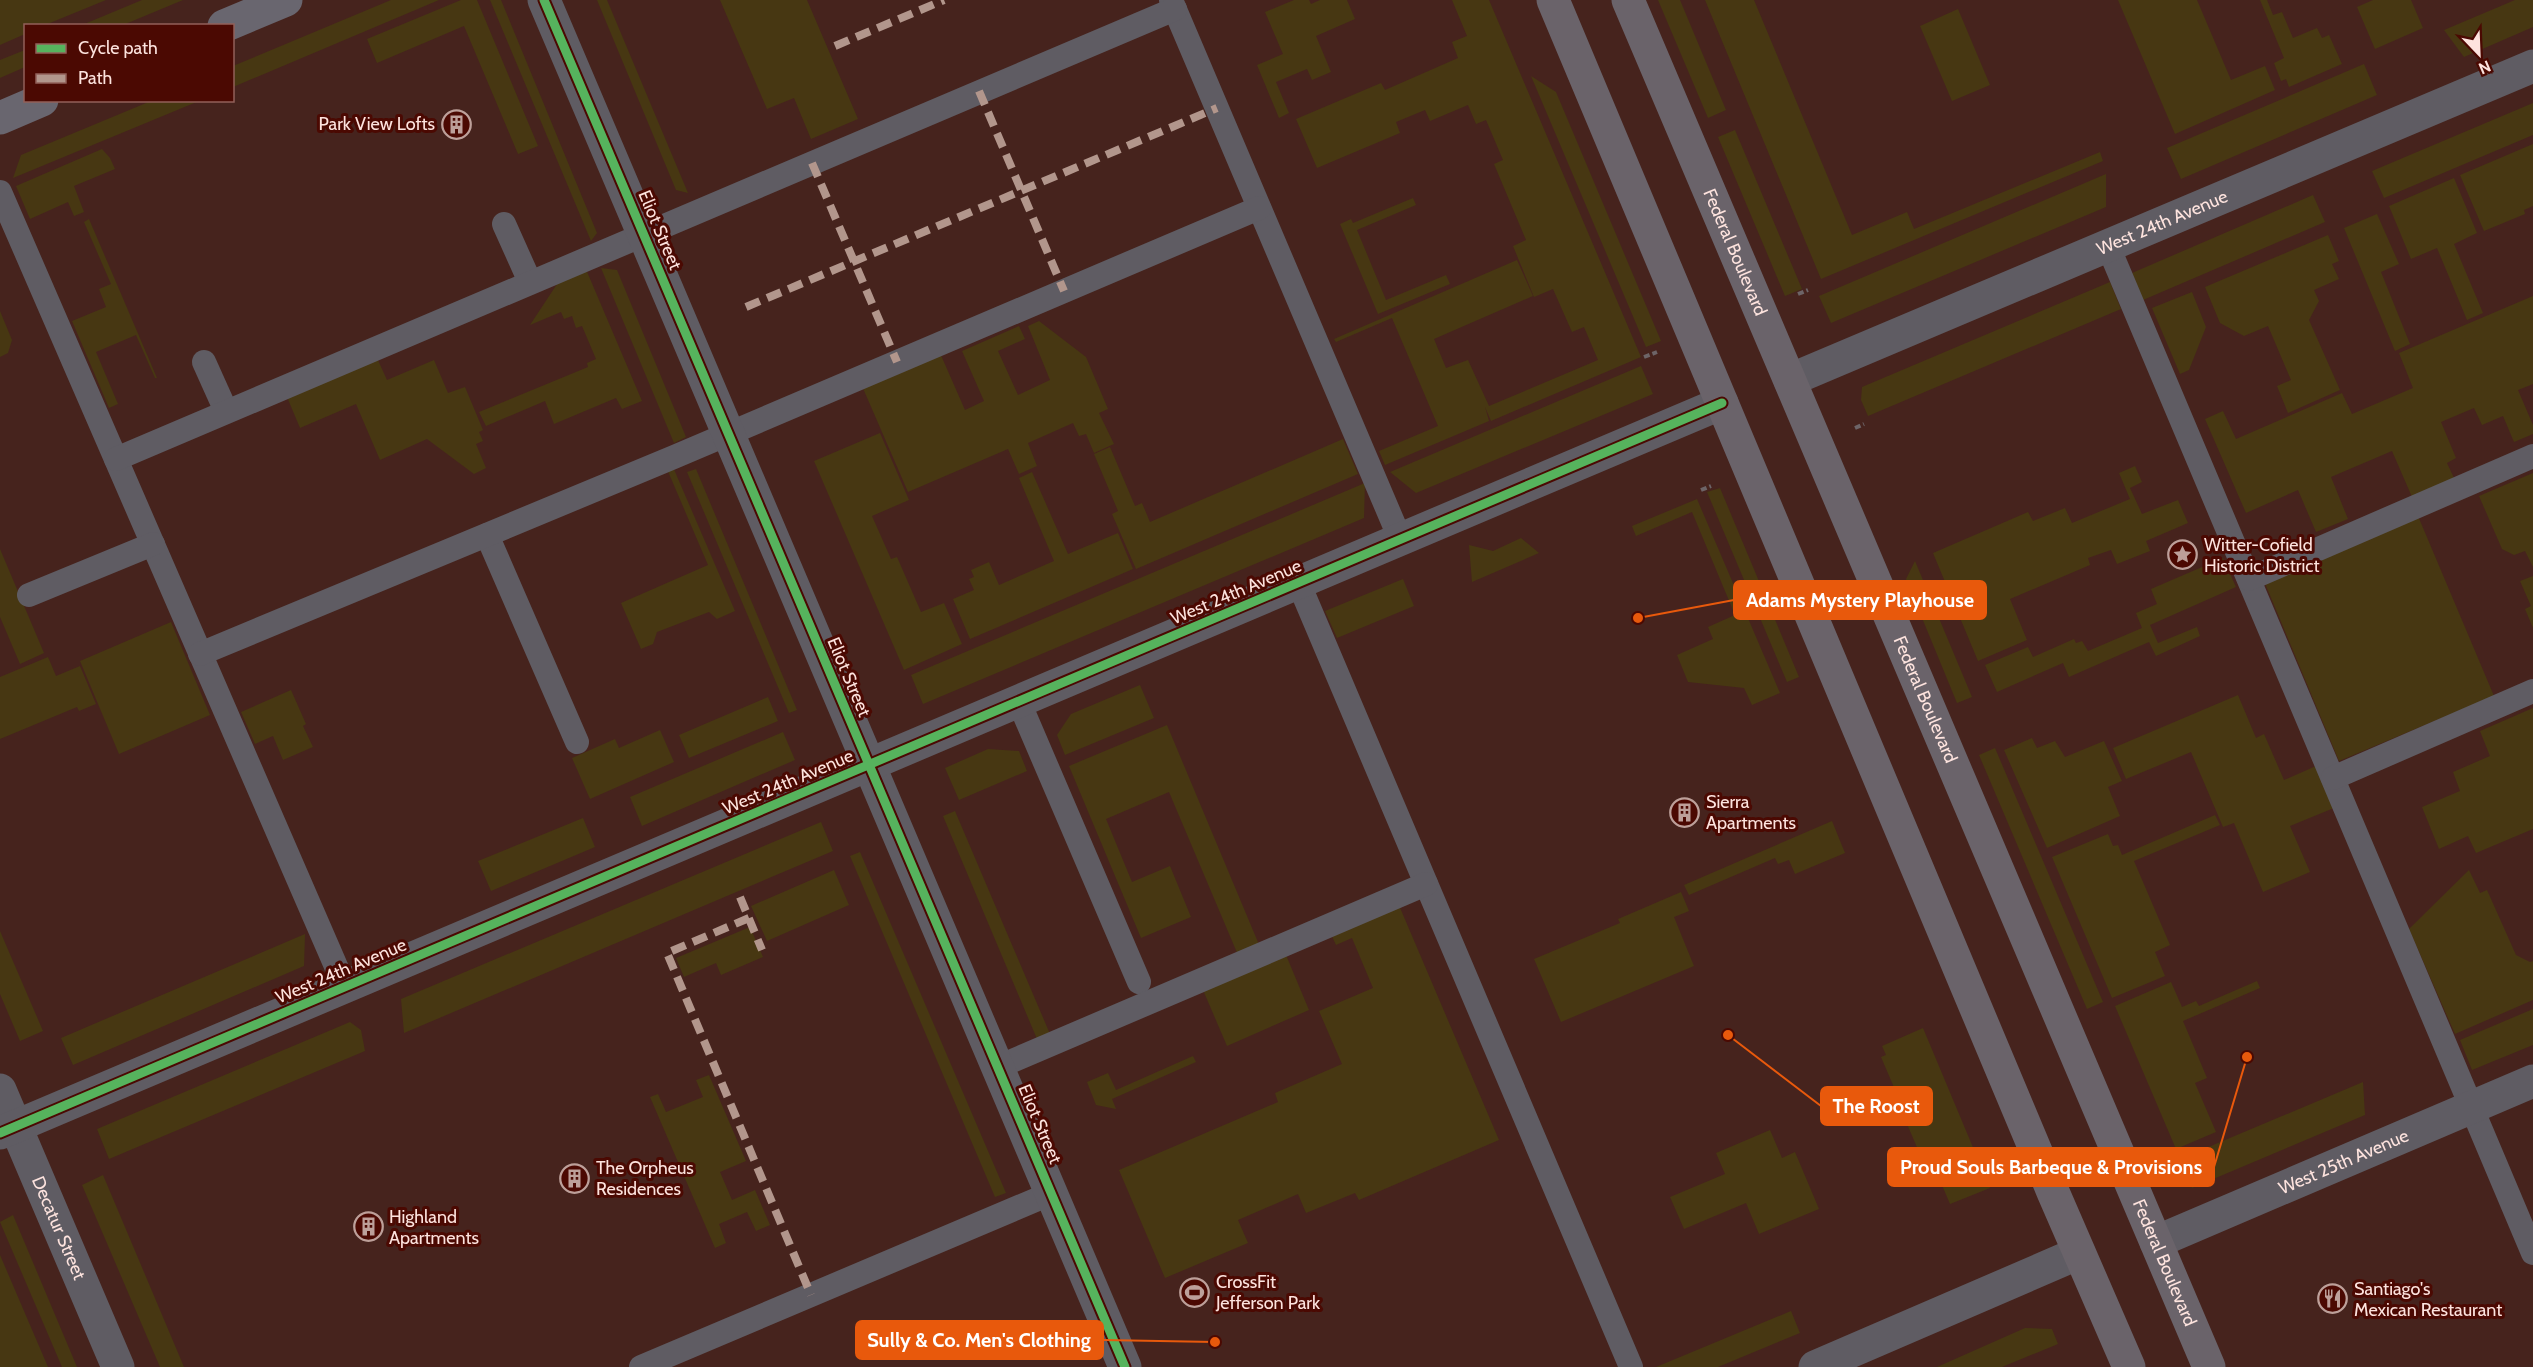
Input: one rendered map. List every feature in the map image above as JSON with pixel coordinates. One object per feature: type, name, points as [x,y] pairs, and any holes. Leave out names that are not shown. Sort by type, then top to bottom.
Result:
[{"type":"main road","points":[[1553,0],[2079,1253],[2129,1367]]},
{"type":"main road","name":"Federal Boulevard","points":[[1628,0],[2209,1367]]},
{"type":"street","points":[[229,24],[286,0]]},
{"type":"street","name":"Eliot Street","points":[[544,0],[1125,1367]]},
{"type":"street","name":"West 24th Avenue","points":[[1790,380],[2533,66]]},
{"type":"street","points":[[0,118],[37,102]]},
{"type":"street","name":"West 24th Avenue","points":[[8,1129],[1401,541],[1722,403]]},
{"type":"street","name":"West 25th Avenue","points":[[2156,1242],[2533,1081]]},
{"type":"street","name":"Decatur Street","points":[[0,1090],[8,1129],[118,1367]]},
{"type":"street","points":[[1815,1367],[2079,1253]]},
{"type":"lane","points":[[116,459],[644,234],[1173,4],[1401,541]]},
{"type":"lane","points":[[0,192],[345,987]]},
{"type":"lane","points":[[200,654],[728,434],[1259,208]]},
{"type":"lane","points":[[504,224],[530,282]]},
{"type":"lane","points":[[2108,246],[2533,1253]]},
{"type":"lane","points":[[204,362],[226,411]]},
{"type":"lane","points":[[2249,579],[2533,456]]},
{"type":"lane","points":[[487,535],[577,742]]},
{"type":"lane","points":[[29,595],[153,544]]},
{"type":"lane","points":[[1299,584],[1630,1367]]},
{"type":"lane","points":[[2333,778],[2533,692]]},
{"type":"lane","points":[[1019,702],[1139,982]]},
{"type":"lane","points":[[998,1067],[1426,884]]},
{"type":"lane","points":[[641,1367],[1052,1193]]},
{"type":"shaded area","points":[[0,0],[106,0],[47,24],[24,24],[24,34],[0,45]]},
{"type":"shaded area","points":[[142,0],[183,0],[125,24],[84,24]]},
{"type":"shaded area","points":[[391,0],[439,0],[234,87],[234,66]]},
{"type":"shaded area","points":[[461,0],[477,0],[538,146],[518,154],[464,26],[377,63],[367,39]]},
{"type":"shaded area","points":[[490,0],[501,0],[597,233],[591,241]]},
{"type":"shaded area","points":[[597,0],[607,0],[688,193],[676,190]]},
{"type":"shaded area","points":[[720,0],[807,0],[858,119],[811,139],[794,98],[767,109]]},
{"type":"shaded area","points":[[1294,0],[1309,0],[1311,4],[1320,0],[1347,0],[1355,19],[1316,36],[1331,72],[1312,80],[1307,69],[1276,82],[1289,113],[1279,118],[1257,65],[1283,54],[1265,12]]},
{"type":"shaded area","points":[[1452,0],[1489,0],[1641,357],[1491,421],[1485,407],[1489,421],[1385,465],[1379,451],[1438,426],[1392,318],[1336,342],[1334,339],[1517,260],[1533,296],[1434,339],[1446,368],[1468,360],[1489,406],[1598,360],[1584,327],[1572,332],[1553,289],[1534,297],[1513,246],[1526,240],[1494,164],[1503,160],[1486,120],[1476,124],[1468,105],[1430,121],[1425,110],[1396,122],[1400,133],[1317,168],[1296,119],[1381,83],[1385,90],[1458,58],[1452,42],[1467,36]]},
{"type":"shaded area","points":[[1658,0],[1680,0],[1726,110],[1708,118]]},
{"type":"shaded area","points":[[1705,0],[1754,0],[1852,235],[1907,212],[1914,229],[2100,152],[2103,161],[1821,279]]},
{"type":"shaded area","points":[[2118,0],[2197,0],[2231,80],[2265,66],[2275,90],[2175,134]]},
{"type":"shaded area","points":[[2260,0],[2267,0],[2273,15],[2282,12],[2293,38],[2317,28],[2322,38],[2329,35],[2342,64],[2289,87],[2286,79],[2281,81],[2274,63],[2284,58]]},
{"type":"shaded area","points":[[2373,0],[2411,0],[2423,28],[2375,49],[2357,7]]},
{"type":"shaded area","points":[[2515,0],[2533,0],[2533,27],[2464,57],[2444,30]]},
{"type":"shaded area","points":[[1958,9],[1990,85],[1952,101],[1920,26]]},
{"type":"shaded area","points":[[24,50],[24,67],[0,78],[0,60]]},
{"type":"shaded area","points":[[2364,64],[2377,95],[2181,179],[2167,148]]},
{"type":"shaded area","points":[[1531,76],[1556,92],[1661,341],[1646,347]]},
{"type":"shaded area","points":[[149,102],[197,102],[13,178],[21,155]]},
{"type":"shaded area","points":[[2533,103],[2533,135],[2384,198],[2372,171]]},
{"type":"shaded area","points":[[1735,130],[1802,289],[1785,296],[1718,137]]},
{"type":"shaded area","points":[[2533,144],[2533,206],[2524,210],[2525,214],[2484,231],[2460,175]]},
{"type":"shaded area","points":[[102,149],[110,158],[115,169],[74,186],[84,212],[74,216],[68,202],[30,219],[16,186]]},
{"type":"shaded area","points":[[2106,174],[2106,207],[1831,323],[1819,296]]},
{"type":"shaded area","points":[[2454,178],[2477,233],[2454,244],[2483,313],[2467,320],[2437,248],[2411,259],[2389,206]]},
{"type":"shaded area","points":[[2313,195],[2325,222],[2143,300],[2132,273]]},
{"type":"shaded area","points":[[1413,198],[1416,205],[1357,230],[1386,300],[1446,275],[1450,284],[1378,314],[1340,224],[1351,219],[1353,223]]},
{"type":"shaded area","points":[[2377,214],[2399,264],[2381,272],[2410,344],[2395,351],[2344,228]]},
{"type":"shaded area","points":[[89,219],[157,378],[136,335],[96,352],[118,404],[109,408],[72,321],[106,307],[99,289],[111,284],[84,222]]},
{"type":"shaded area","points":[[2328,235],[2339,261],[2332,264],[2339,279],[2314,290],[2319,301],[2309,320],[2340,390],[2288,413],[2277,386],[2291,380],[2268,326],[2244,336],[2220,323],[2205,287]]},
{"type":"shaded area","points":[[585,267],[642,401],[622,409],[616,398],[554,424],[545,401],[486,426],[479,412],[588,367],[587,363],[596,359],[582,326],[576,328],[572,316],[564,319],[561,312],[530,325],[561,278]]},
{"type":"shaded area","points":[[601,268],[617,270],[686,437],[674,443]]},
{"type":"shaded area","points":[[2110,282],[2121,309],[1868,416],[1861,400],[1862,387]]},
{"type":"shaded area","points":[[2192,292],[2206,327],[2189,370],[2180,374],[2152,308]]},
{"type":"shaded area","points":[[2533,296],[2533,384],[2518,390],[2533,425],[2533,434],[2514,442],[2503,416],[2482,425],[2474,408],[2441,422],[2456,458],[2447,463],[2454,478],[2412,497],[2392,451],[2331,477],[2348,519],[2316,532],[2298,490],[2246,513],[2205,419],[2223,411],[2236,439],[2342,393],[2352,414],[2413,388],[2399,353]]},
{"type":"shaded area","points":[[0,311],[12,340],[8,353],[0,357]]},
{"type":"shaded area","points":[[1039,321],[1086,357],[1108,409],[1099,413],[1114,444],[1094,453],[1086,434],[1079,436],[1073,423],[1028,443],[1037,466],[1019,474],[1008,449],[908,492],[862,386],[940,353],[965,410],[984,401],[962,351],[1019,326],[1025,339],[998,351],[1018,395],[1050,380],[1028,326]]},
{"type":"shaded area","points":[[377,358],[387,380],[434,360],[448,393],[465,387],[483,430],[479,432],[483,441],[476,444],[486,468],[474,474],[427,439],[380,460],[356,404],[300,428],[287,397]]},
{"type":"shaded area","points":[[1641,366],[1653,394],[1416,493],[1390,472]]},
{"type":"shaded area","points":[[880,433],[909,500],[872,516],[891,559],[897,557],[921,612],[944,603],[962,644],[904,670],[814,461]]},
{"type":"shaded area","points":[[1343,439],[1358,474],[1136,569],[1112,514],[1118,511],[1094,454],[1110,447],[1135,506],[1142,503],[1150,522]]},
{"type":"shaded area","points":[[2135,466],[2142,482],[2130,488],[2142,514],[2178,500],[2188,523],[2146,541],[2150,551],[2117,564],[2111,550],[2088,558],[2090,565],[2010,599],[2027,640],[1978,661],[1933,553],[2028,512],[2033,521],[2065,508],[2072,523],[2130,499],[2119,473]]},
{"type":"shaded area","points":[[673,467],[735,611],[717,619],[709,612],[657,632],[653,644],[641,649],[621,603],[708,565],[667,469]]},
{"type":"shaded area","points":[[696,469],[797,710],[789,713],[687,472]]},
{"type":"shaded area","points":[[1032,472],[1068,554],[1118,533],[1133,569],[970,639],[953,599],[974,590],[969,579],[974,577],[971,570],[989,562],[999,585],[1054,561],[1019,478]]},
{"type":"shaded area","points":[[2533,473],[2533,567],[2525,551],[2514,555],[2502,549],[2479,496]]},
{"type":"shaded area","points":[[1365,483],[1364,518],[923,704],[911,675]]},
{"type":"shaded area","points":[[1720,488],[1799,677],[1787,682],[1707,492]]},
{"type":"shaded area","points":[[1697,499],[1780,693],[1752,705],[1744,688],[1688,682],[1677,655],[1713,639],[1708,627],[1735,615],[1692,512],[1636,536],[1632,526]]},
{"type":"shaded area","points":[[2418,516],[2494,696],[2339,761],[2264,581]]},
{"type":"shaded area","points":[[1521,538],[1539,553],[1472,582],[1469,545],[1493,551]]},
{"type":"shaded area","points":[[0,549],[44,653],[20,664],[0,617]]},
{"type":"shaded area","points":[[2223,558],[2236,587],[2150,625],[2158,643],[2197,627],[2200,636],[2156,656],[2149,642],[2069,677],[2063,663],[1997,692],[1985,665],[2028,647],[2033,657],[2074,639],[2076,643],[2082,641],[2088,651],[2142,628],[2136,613],[2157,604],[2151,589]]},
{"type":"shaded area","points":[[1915,561],[1972,697],[1957,703],[1906,579]]},
{"type":"shaded area","points":[[2533,576],[2533,628],[2525,609],[2531,606],[2520,581]]},
{"type":"shaded area","points":[[1403,579],[1414,606],[1337,638],[1325,611]]},
{"type":"shaded area","points":[[171,622],[210,715],[119,754],[80,661]]},
{"type":"shaded area","points":[[48,657],[56,676],[80,666],[96,704],[79,711],[77,707],[0,739],[0,677]]},
{"type":"shaded area","points":[[1140,685],[1154,718],[1065,755],[1057,735],[1071,714]]},
{"type":"shaded area","points":[[291,690],[313,747],[283,760],[273,736],[255,744],[241,712]]},
{"type":"shaded area","points":[[2238,695],[2256,738],[2264,734],[2284,780],[2316,766],[2334,808],[2290,826],[2310,872],[2263,892],[2234,823],[2223,827],[2191,752],[2126,779],[2113,748]]},
{"type":"shaded area","points":[[768,697],[778,721],[689,758],[679,735]]},
{"type":"shaded area","points":[[2533,708],[2533,829],[2476,853],[2468,836],[2439,849],[2422,807],[2460,791],[2453,772],[2490,756],[2480,731]]},
{"type":"shaded area","points":[[1167,725],[1260,947],[1238,955],[1169,792],[1106,819],[1132,882],[1170,866],[1191,917],[1141,938],[1069,766]]},
{"type":"shaded area","points":[[660,730],[674,762],[590,799],[572,758],[615,739],[619,748]]},
{"type":"shaded area","points":[[783,732],[795,760],[642,826],[630,797]]},
{"type":"shaded area","points":[[2032,738],[2037,748],[2055,741],[2065,757],[2104,741],[2122,781],[2108,787],[2120,816],[2047,848],[2004,750]]},
{"type":"shaded area","points":[[1995,748],[2103,1002],[2087,1009],[1979,755]]},
{"type":"shaded area","points":[[988,749],[1019,751],[1027,771],[959,800],[945,768]]},
{"type":"shaded area","points":[[955,811],[1050,1034],[1037,1039],[943,816]]},
{"type":"shaded area","points":[[2215,815],[2220,825],[2134,861],[2170,945],[2155,952],[2165,976],[2112,998],[2052,857],[2108,834],[2113,846],[2118,845],[2122,855]]},
{"type":"shaded area","points":[[583,818],[595,847],[491,891],[478,861]]},
{"type":"shaded area","points":[[1832,821],[1845,853],[1795,874],[1789,860],[1778,864],[1775,858],[1689,895],[1684,885]]},
{"type":"shaded area","points":[[821,822],[833,851],[404,1033],[401,999]]},
{"type":"shaded area","points":[[860,852],[1006,1193],[995,1197],[850,856]]},
{"type":"shaded area","points":[[834,870],[849,905],[767,941],[751,906]]},
{"type":"shaded area","points":[[2469,870],[2480,893],[2487,890],[2516,955],[2530,962],[2533,961],[2533,1000],[2455,1034],[2409,929]]},
{"type":"shaded area","points":[[1681,892],[1689,911],[1674,917],[1694,966],[1561,1022],[1534,959],[1620,923],[1618,919]]},
{"type":"shaded area","points":[[1398,903],[1499,1140],[1359,1200],[1355,1193],[1306,1213],[1298,1194],[1238,1220],[1248,1243],[1165,1278],[1119,1170],[1278,1102],[1275,1093],[1342,1064],[1319,1011],[1373,988],[1352,938],[1336,945],[1330,932]]},
{"type":"shaded area","points":[[750,927],[763,957],[721,975],[716,963],[684,977],[676,958]]},
{"type":"shaded area","points":[[0,931],[43,1031],[20,1041],[0,994]]},
{"type":"shaded area","points":[[305,934],[304,966],[73,1065],[61,1038]]},
{"type":"shaded area","points":[[1286,955],[1309,1010],[1227,1046],[1203,990]]},
{"type":"shaded area","points":[[2257,981],[2260,988],[2183,1021],[2207,1078],[2195,1083],[2216,1132],[2176,1149],[2115,1006],[2171,982],[2182,1007],[2196,1001],[2199,1006]]},
{"type":"shaded area","points":[[2533,1009],[2533,1045],[2472,1070],[2460,1040]]},
{"type":"shaded area","points":[[350,1022],[361,1030],[365,1051],[109,1159],[97,1129]]},
{"type":"shaded area","points":[[1923,1028],[1990,1188],[1950,1204],[1936,1171],[1928,1173],[1904,1117],[1888,1123],[1884,1114],[1902,1106],[1881,1057],[1886,1055],[1882,1046]]},
{"type":"shaded area","points":[[1193,1056],[1196,1062],[1112,1099],[1116,1109],[1096,1105],[1087,1082],[1108,1073],[1116,1090]]},
{"type":"shaded area","points":[[709,1075],[746,1161],[720,1172],[732,1200],[755,1190],[770,1225],[756,1231],[747,1212],[719,1224],[726,1243],[715,1248],[650,1097],[658,1094],[666,1112],[703,1097],[696,1080]]},
{"type":"shaded area","points":[[2363,1082],[2365,1115],[2192,1188],[2180,1159]]},
{"type":"shaded area","points":[[1770,1130],[1782,1158],[1795,1152],[1819,1209],[1759,1234],[1746,1203],[1684,1229],[1670,1197],[1725,1174],[1716,1153]]},
{"type":"shaded area","points":[[103,1175],[184,1367],[160,1367],[82,1185]]},
{"type":"shaded area","points":[[13,1215],[77,1367],[62,1367],[0,1222]]},
{"type":"shaded area","points":[[0,1255],[48,1367],[0,1367]]},
{"type":"shaded area","points":[[1791,1311],[1800,1333],[1718,1367],[1656,1367]]},
{"type":"shaded area","points":[[2025,1328],[2052,1329],[2058,1344],[2002,1367],[1937,1367]]},
{"type":"marked path","points":[[835,46],[944,0]]},
{"type":"marked path","points":[[979,91],[1064,291]]},
{"type":"marked path","points":[[746,307],[1217,108]]},
{"type":"marked path","points":[[812,163],[897,362]]},
{"type":"marked path","points":[[740,897],[762,950]]},
{"type":"marked path","points":[[749,918],[667,953],[811,1295]]},
{"type":"cycle path","points":[[544,0],[1125,1367]]},
{"type":"cycle path","points":[[0,1133],[1722,403]]},
{"type":"place","name":"Park View Lofts","points":[[456,124]]},
{"type":"place","name":"Witter-Cofield Historic District","points":[[2183,555]]},
{"type":"place","name":"Adams Mystery Playhouse","points":[[1638,618]]},
{"type":"place","name":"Sierra Apartments","points":[[1685,812]]},
{"type":"place","name":"The Roost","points":[[1728,1035]]},
{"type":"place","name":"Proud Souls Barbeque & Provisions","points":[[2247,1057]]},
{"type":"place","name":"The Orpheus Residences","points":[[575,1178]]},
{"type":"place","name":"Highland Apartments","points":[[368,1227]]},
{"type":"place","name":"CrossFit Jefferson Park","points":[[1195,1292]]},
{"type":"place","name":"Santiago's Mexican Restaurant","points":[[2333,1299]]},
{"type":"place","name":"Sully & Co. Men's Clothing","points":[[1215,1342]]}]
